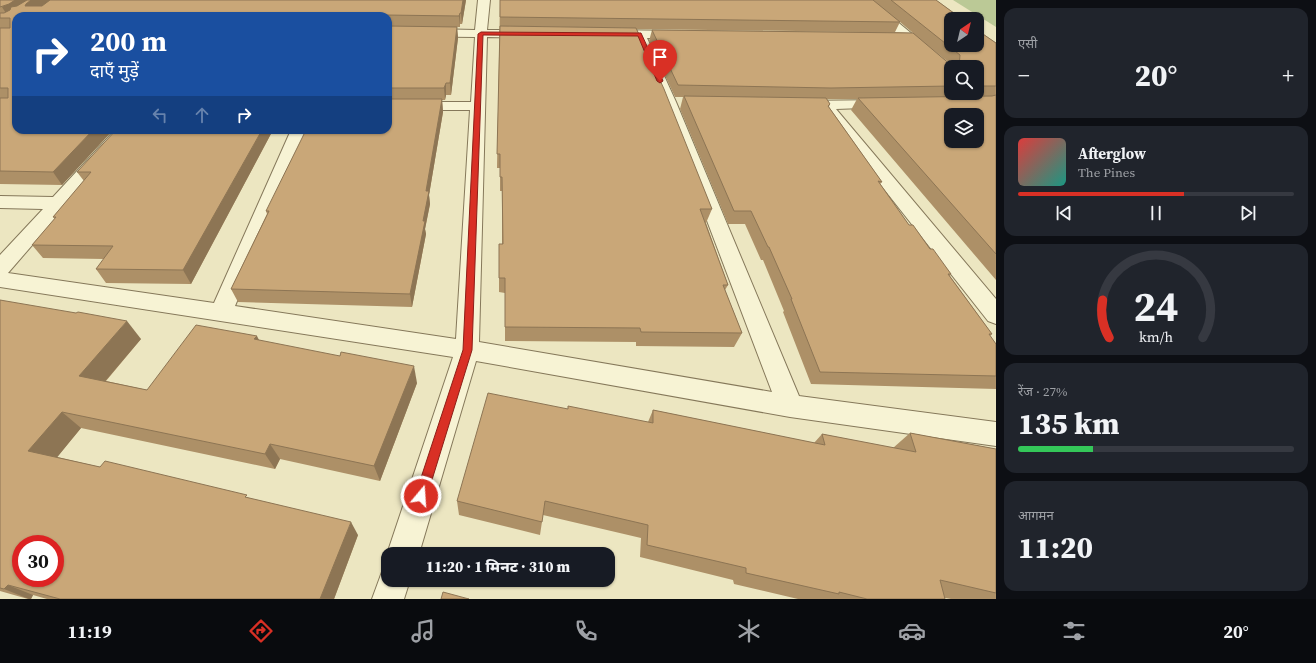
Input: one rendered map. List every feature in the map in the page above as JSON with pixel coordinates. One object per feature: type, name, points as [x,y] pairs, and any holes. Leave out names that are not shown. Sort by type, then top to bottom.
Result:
[{"type":"street","points":[[405,547],[468,350],[481,34],[484,0]]},
{"type":"street","points":[[864,0],[944,67]]},
{"type":"street","points":[[392,32],[544,34]]},
{"type":"street","points":[[600,34],[695,35]]},
{"type":"street","points":[[640,34],[677,102],[790,406]]},
{"type":"street","points":[[895,38],[911,38]]},
{"type":"street","points":[[786,104],[897,104]]},
{"type":"street","points":[[825,105],[996,315]]},
{"type":"street","points":[[392,106],[479,106]]},
{"type":"street","points":[[0,268],[120,134]]},
{"type":"street","points":[[221,313],[297,134]]},
{"type":"street","points":[[0,202],[58,204]]},
{"type":"street","points":[[0,279],[468,350],[790,406],[996,434]]},
{"type":"street","points":[[388,599],[392,587]]},
{"type":"green space","points":[[953,0],[996,0],[996,27],[984,19],[984,12],[972,12]]},
{"type":"building","points":[[0,0],[15,0],[0,7]]},
{"type":"building","points":[[27,0],[31,0],[25,6],[42,6],[50,0],[463,0],[461,13],[459,16],[392,15],[392,12],[12,12],[12,134],[89,134],[53,172],[0,171],[0,98],[8,98],[8,88],[0,88],[0,28],[10,28],[10,18],[0,18],[0,13],[4,13],[10,10],[11,7],[17,6]]},
{"type":"building","points":[[500,0],[873,0],[900,22],[500,17]]},
{"type":"building","points":[[891,0],[936,0],[952,12],[944,12],[944,42]]},
{"type":"building","points":[[392,26],[457,27],[450,83],[446,83],[444,88],[392,88]]},
{"type":"building","points":[[500,26],[636,28],[664,89],[712,209],[700,209],[728,285],[723,285],[742,333],[641,332],[640,328],[505,327],[505,278],[499,278],[499,244],[503,244],[502,177],[500,177],[500,154],[497,154]]},
{"type":"building","points":[[652,30],[913,33],[945,60],[944,86],[831,88],[678,85]]},
{"type":"building","points":[[984,35],[996,43],[996,86],[984,86],[984,60],[960,60],[960,55],[956,52],[984,52]]},
{"type":"building","points":[[996,95],[996,254],[858,98],[944,97],[944,100],[984,100],[984,96]]},
{"type":"building","points":[[684,96],[826,98],[830,104],[828,106],[882,182],[878,181],[909,225],[913,225],[930,249],[933,249],[951,274],[948,274],[992,334],[989,334],[996,344],[996,376],[820,372],[792,299],[769,247],[751,211],[734,211]]},
{"type":"building","points":[[392,99],[442,99],[426,191],[429,191],[423,221],[425,221],[410,294],[231,289],[269,211],[266,211],[304,134],[392,134]]},
{"type":"building","points":[[112,134],[260,134],[183,270],[96,269],[113,246],[32,245],[56,217],[53,217],[91,172],[77,172]]},
{"type":"building","points":[[0,300],[127,321],[79,376],[147,390],[196,325],[257,336],[254,339],[340,356],[341,352],[414,366],[374,466],[270,444],[265,454],[62,412],[28,451],[100,467],[105,461],[247,495],[245,497],[351,522],[320,599],[60,599],[15,587],[64,587],[64,535],[12,535],[12,586],[8,585],[4,589],[0,588]]},
{"type":"building","points":[[488,393],[568,409],[568,406],[653,423],[653,410],[825,445],[822,434],[916,452],[910,433],[996,449],[996,593],[940,580],[945,599],[867,599],[746,573],[746,568],[647,545],[648,525],[545,501],[542,522],[457,501]]},
{"type":"building","points":[[443,592],[469,599],[441,599]]},
{"type":"route","points":[[421,496],[468,350],[481,34],[640,34],[660,81]]}]
